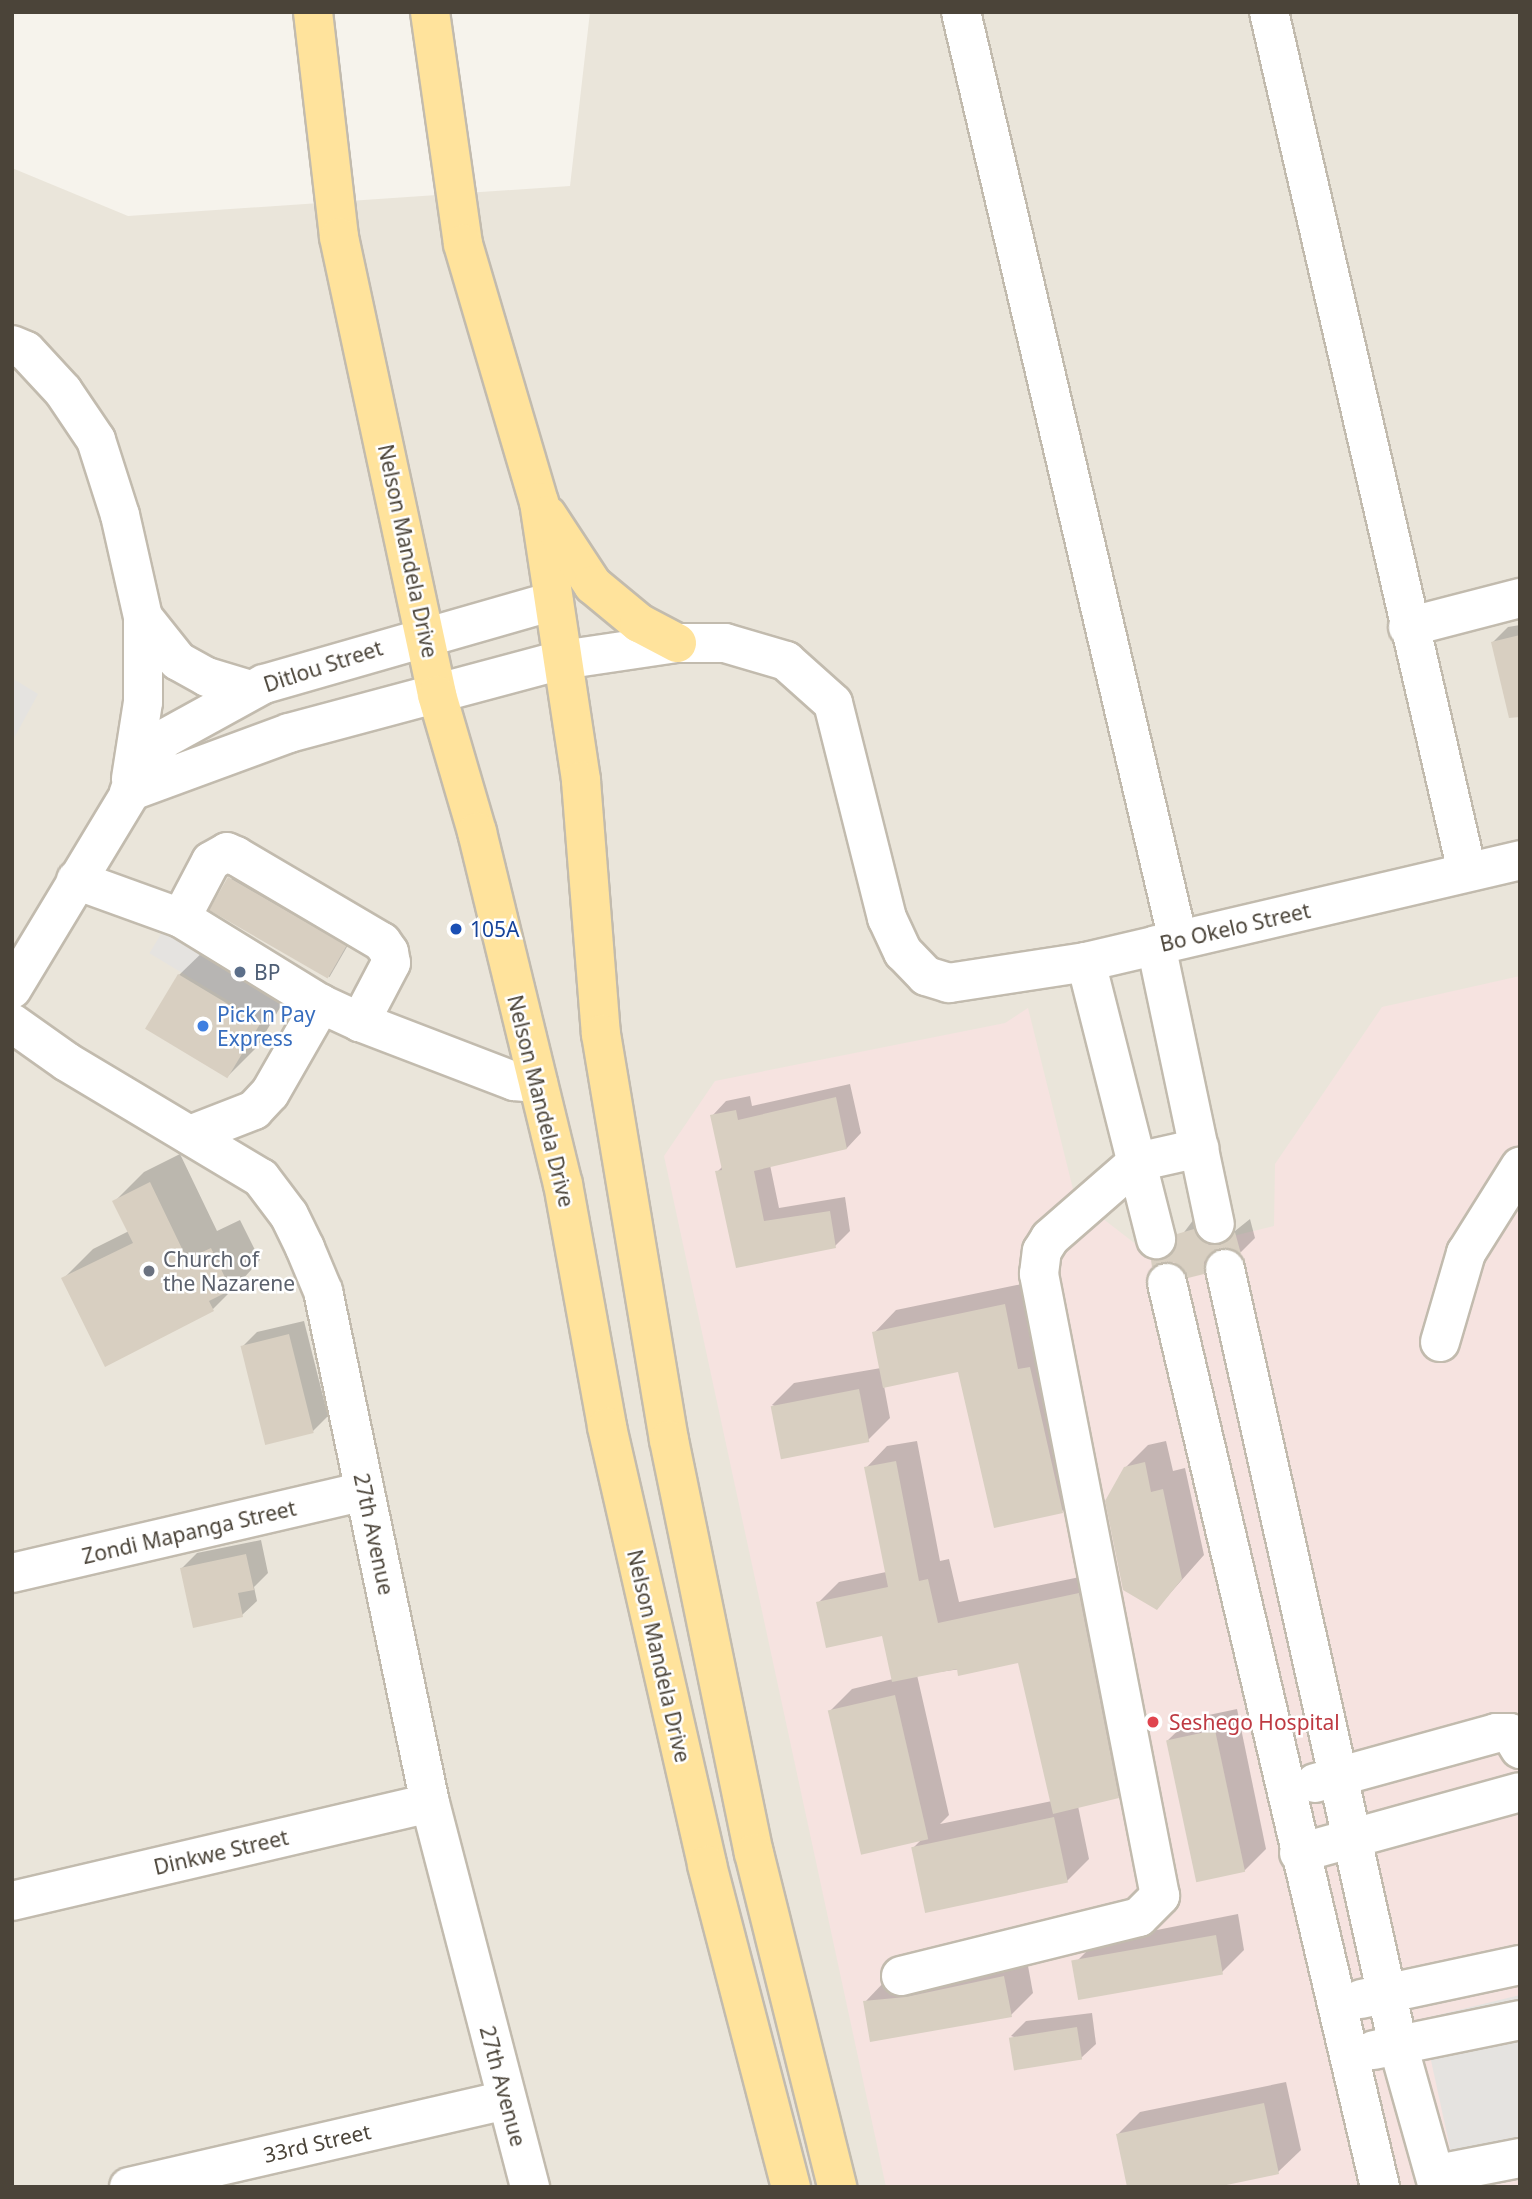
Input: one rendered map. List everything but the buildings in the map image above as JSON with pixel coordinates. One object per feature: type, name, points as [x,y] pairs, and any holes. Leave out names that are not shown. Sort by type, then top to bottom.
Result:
[{"type":"main road","name":"Nelson Mandela Drive","points":[[313,12],[339,237],[428,635],[438,695],[477,832],[563,1184],[607,1427],[701,1838],[791,2187]]},
{"type":"main road","points":[[430,12],[463,244],[539,502],[593,897],[601,1034],[668,1440],[754,1853],[837,2187]]},
{"type":"main road","points":[[539,502],[593,585],[639,623],[677,643]]},
{"type":"street","points":[[961,12],[1167,943],[1199,1148],[1215,1224]]},
{"type":"street","points":[[1269,12],[1408,627],[1467,872]]},
{"type":"street","points":[[12,345],[26,351],[63,391],[96,440],[120,516],[143,617],[143,702],[129,792],[289,733],[562,660],[677,643]]},
{"type":"street","points":[[1408,627],[1520,598]]},
{"type":"street","name":"Ditlou Street","points":[[12,989],[162,740],[250,690],[428,635],[554,601]]},
{"type":"street","points":[[143,617],[178,660],[207,677],[250,690]]},
{"type":"street","name":"Bo Okelo Street","points":[[677,643],[726,643],[786,661],[833,703],[887,918],[903,952],[926,976],[949,983],[1086,962],[1520,860]]},
{"type":"street","points":[[181,918],[211,861],[227,852],[236,856],[382,942],[391,963],[360,1022]]},
{"type":"street","points":[[76,880],[181,918],[321,1004],[360,1022],[514,1081],[538,1083]]},
{"type":"street","points":[[1086,962],[1156,1239]]},
{"type":"street","points":[[190,1135],[254,1110],[270,1094],[321,1004]]},
{"type":"street","name":"27th Avenue","points":[[12,1023],[67,1062],[261,1178],[289,1215],[305,1248],[323,1291],[430,1803],[530,2187]]},
{"type":"street","points":[[901,1976],[1139,1917],[1160,1896],[1039,1274],[1042,1251],[1050,1238],[1137,1161],[1199,1148]]},
{"type":"street","points":[[1440,1342],[1466,1253],[1520,1167]]},
{"type":"street","points":[[1225,1269],[1398,2045],[1438,2180],[1520,2158]]},
{"type":"street","points":[[1167,1283],[1346,2055],[1380,2187]]},
{"type":"street","name":"Zondi Mapanga Street","points":[[12,1573],[365,1491]]},
{"type":"street","points":[[1285,1791],[1496,1733],[1510,1733],[1520,1749]]},
{"type":"street","points":[[1299,1853],[1520,1792]]},
{"type":"street","name":"Dinkwe Street","points":[[12,1901],[430,1803]]},
{"type":"street","points":[[1335,2005],[1520,1965]]},
{"type":"street","points":[[1346,2055],[1520,2020]]},
{"type":"street","name":"33rd Street","points":[[129,2187],[506,2100]]},
{"type":"shaded area","points":[[590,12],[1520,12],[1520,2187],[12,2187],[12,168],[128,216],[570,186]]},
{"type":"shaded area","points":[[12,678],[38,694],[12,742]]},
{"type":"shaded area","points":[[170,919],[289,991],[269,1025],[149,953]]},
{"type":"shaded area","name":"Seshego Hospital","points":[[1520,976],[1520,2187],[886,2187],[664,1156],[715,1081],[1005,1023],[1028,1008],[1075,1197],[1151,1256],[1274,1226],[1275,1164],[1382,1007]]},
{"type":"shaded area","points":[[1520,1995],[1520,2141],[1452,2157],[1422,2019]]},
{"type":"place","name":"105A","points":[[456,929]]},
{"type":"place","name":"BP","points":[[240,972]]},
{"type":"place","name":"Pick n Pay Express","points":[[203,1026]]},
{"type":"place","name":"Church of the Nazarene","points":[[149,1271]]},
{"type":"place","name":"Seshego Hospital","points":[[1153,1722]]}]
